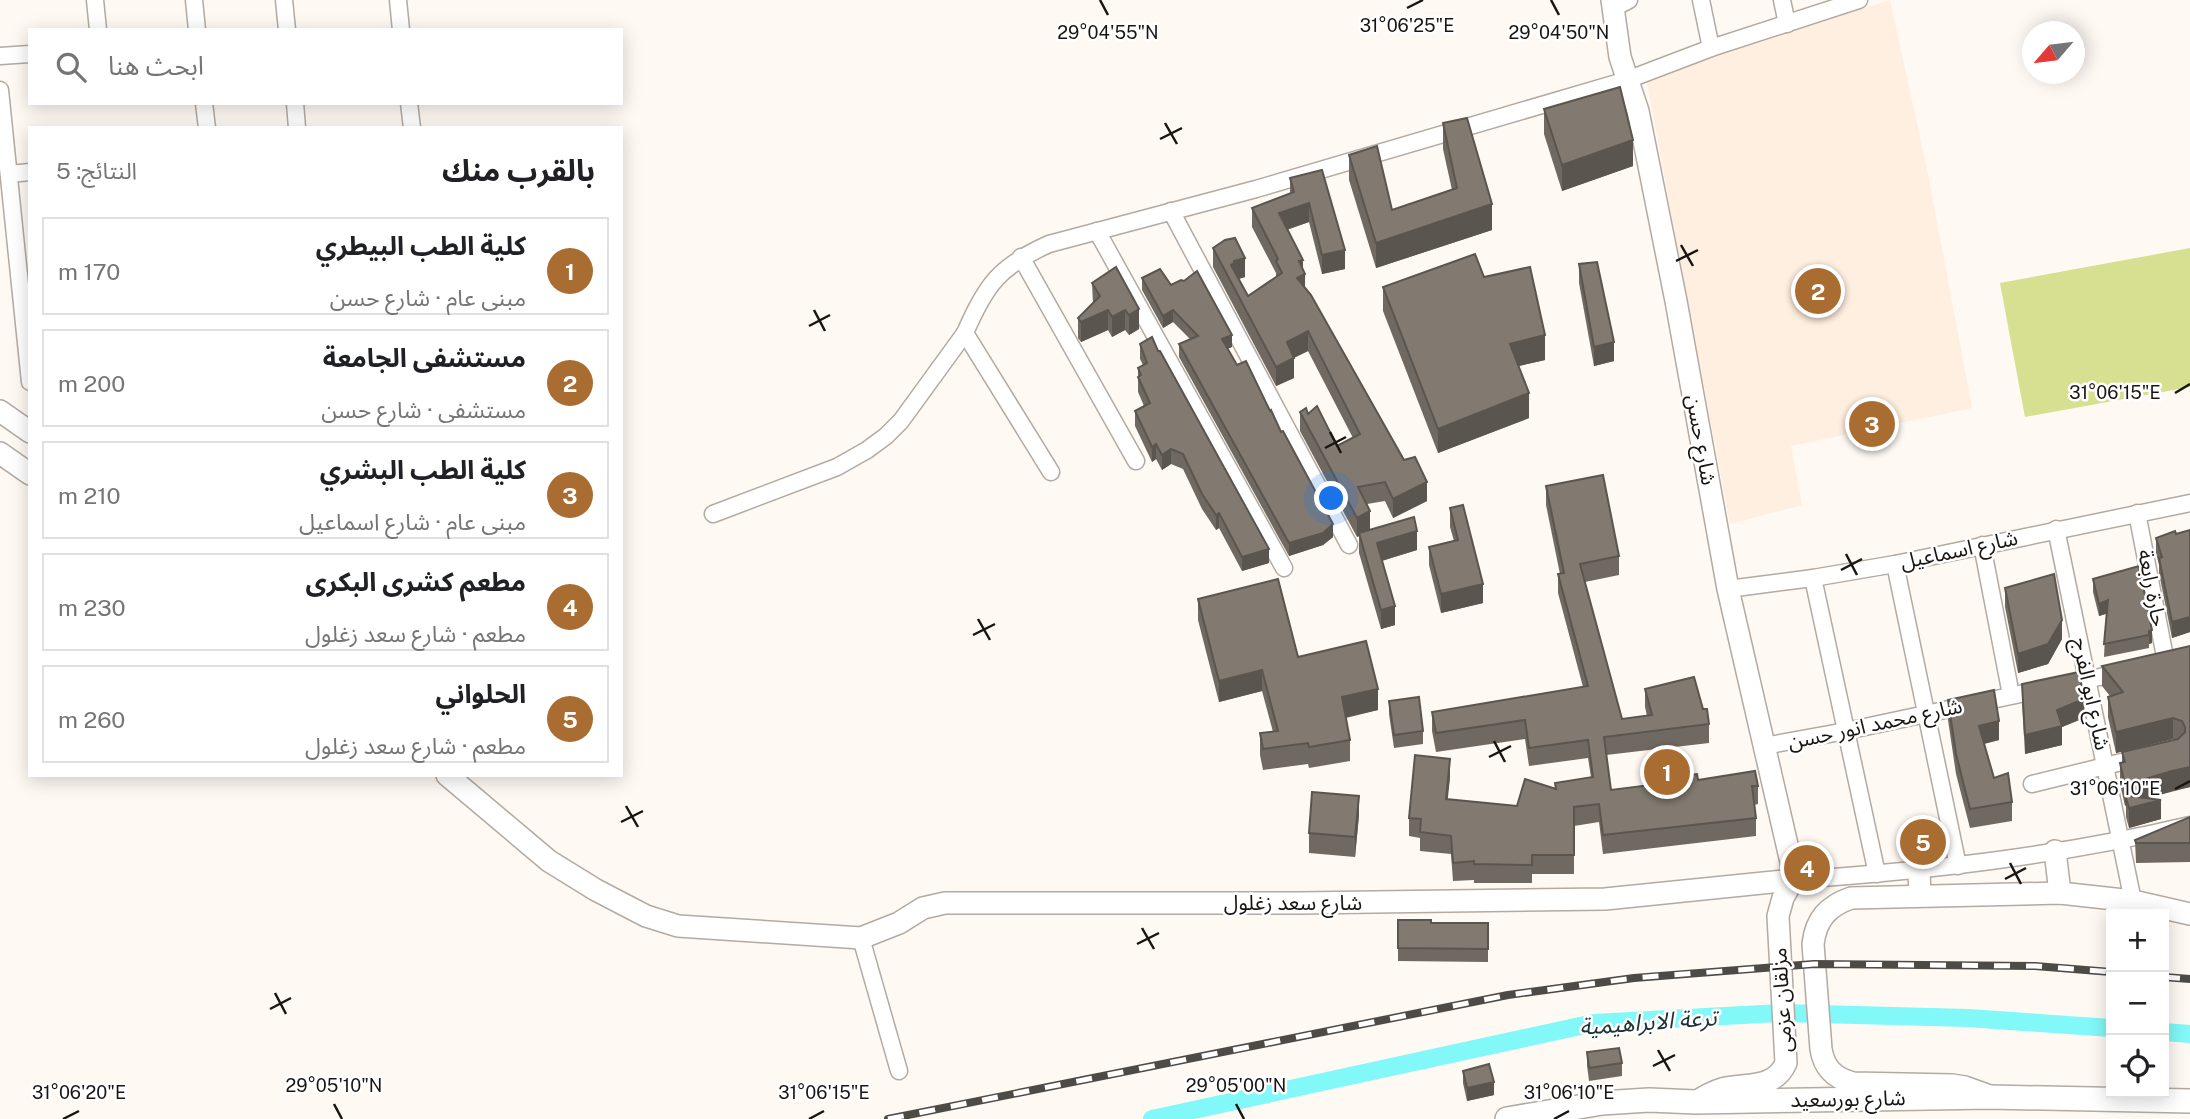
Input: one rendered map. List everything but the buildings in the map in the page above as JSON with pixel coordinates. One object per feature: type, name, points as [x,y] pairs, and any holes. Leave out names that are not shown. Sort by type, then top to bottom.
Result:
[{"type":"main road","name":"شارع بورسعيد","points":[[1507,1119],[1602,1103],[1649,1100],[1696,1102],[1990,1097],[2190,1101]]},
{"type":"street","points":[[95,0],[98,28]]},
{"type":"street","points":[[194,0],[197,28]]},
{"type":"street","points":[[284,0],[287,28]]},
{"type":"street","points":[[398,0],[401,28]]},
{"type":"street","points":[[1701,0],[1711,48]]},
{"type":"street","points":[[1783,0],[1787,24]]},
{"type":"street","points":[[713,514],[836,467],[886,436],[901,421],[965,333],[986,292],[1000,273],[1021,257],[1049,244],[1256,189],[1627,80],[1711,48],[1859,0]]},
{"type":"street","name":"شارع حسن","points":[[1618,3],[1620,57],[1638,111],[1676,300],[1728,589],[1793,880]]},
{"type":"street","points":[[0,56],[28,54]]},
{"type":"street","points":[[0,90],[28,362]]},
{"type":"street","points":[[205,105],[207,126]]},
{"type":"street","points":[[295,105],[298,126]]},
{"type":"street","points":[[409,105],[412,126]]},
{"type":"street","points":[[9,174],[28,172]]},
{"type":"street","points":[[1171,211],[1349,545]]},
{"type":"street","points":[[1097,231],[1284,568]]},
{"type":"street","points":[[1021,257],[1136,461]]},
{"type":"street","points":[[965,333],[1051,472]]},
{"type":"street","points":[[0,411],[28,431]]},
{"type":"street","points":[[0,453],[28,473]]},
{"type":"street","name":"شارع اسماعيل","points":[[1728,589],[1895,564],[2190,503]]},
{"type":"street","name":"حارة رابعة","points":[[2137,513],[2159,663]]},
{"type":"street","name":"شارع ابو الفرج","points":[[2056,529],[2133,901]]},
{"type":"street","points":[[1982,545],[2011,695]]},
{"type":"street","points":[[1895,564],[1958,866]]},
{"type":"street","points":[[1813,578],[1877,874]]},
{"type":"street","name":"شارع محمد انور حسن","points":[[1764,746],[1846,732],[2159,663]]},
{"type":"street","points":[[2032,784],[2152,755]]},
{"type":"street","name":"شارع سعد زغلول","points":[[449,777],[549,861],[646,916],[678,926],[861,938],[899,923],[923,908],[945,903],[1299,903],[1605,899],[1793,880],[1919,871],[2121,841],[2190,825]]},
{"type":"street","points":[[2055,852],[2060,892]]},
{"type":"street","points":[[1919,871],[1920,896]]},
{"type":"street","name":"مزلقان عزمى","points":[[1696,1102],[1724,1088],[1768,1083],[1782,1072],[1786,1063],[1778,916],[1783,898],[1793,880]]},
{"type":"street","name":"مزلقان عزمى","points":[[1990,1097],[1978,1091],[1952,1085],[1853,1083],[1843,1081],[1827,1068],[1821,1049],[1814,964],[1815,931],[1828,909],[1852,898],[2060,892],[2133,901],[2190,914]]},
{"type":"street","points":[[861,938],[899,1071]]},
{"type":"shaded area","points":[[1890,0],[1928,174],[1972,408],[1791,446],[1802,505],[1730,524],[1646,78]]},
{"type":"green space","points":[[2190,248],[2190,387],[2025,417],[2000,283]]},
{"type":"waterway","name":"ترعة الابراهيمية","points":[[1152,1119],[1594,1023],[1781,1013],[1968,1018],[2106,1028]]},
{"type":"waterway","name":"ترعة الابراهيمية","points":[[2169,1032],[2190,1034]]},
{"type":"railway","points":[[888,1119],[1508,995],[1634,978],[1814,964],[2035,966],[2106,972]]},
{"type":"railway","points":[[2169,977],[2190,979]]},
{"type":"place","name":"مستشفى الجامعة","points":[[1818,291]]},
{"type":"place","name":"كلية الطب البشري","points":[[1872,424]]},
{"type":"place","name":"كلية الطب البيطري","points":[[1667,772]]},
{"type":"place","name":"الحلواني","points":[[1923,842]]},
{"type":"place","name":"مطعم كشرى البكرى","points":[[1807,868]]}]
